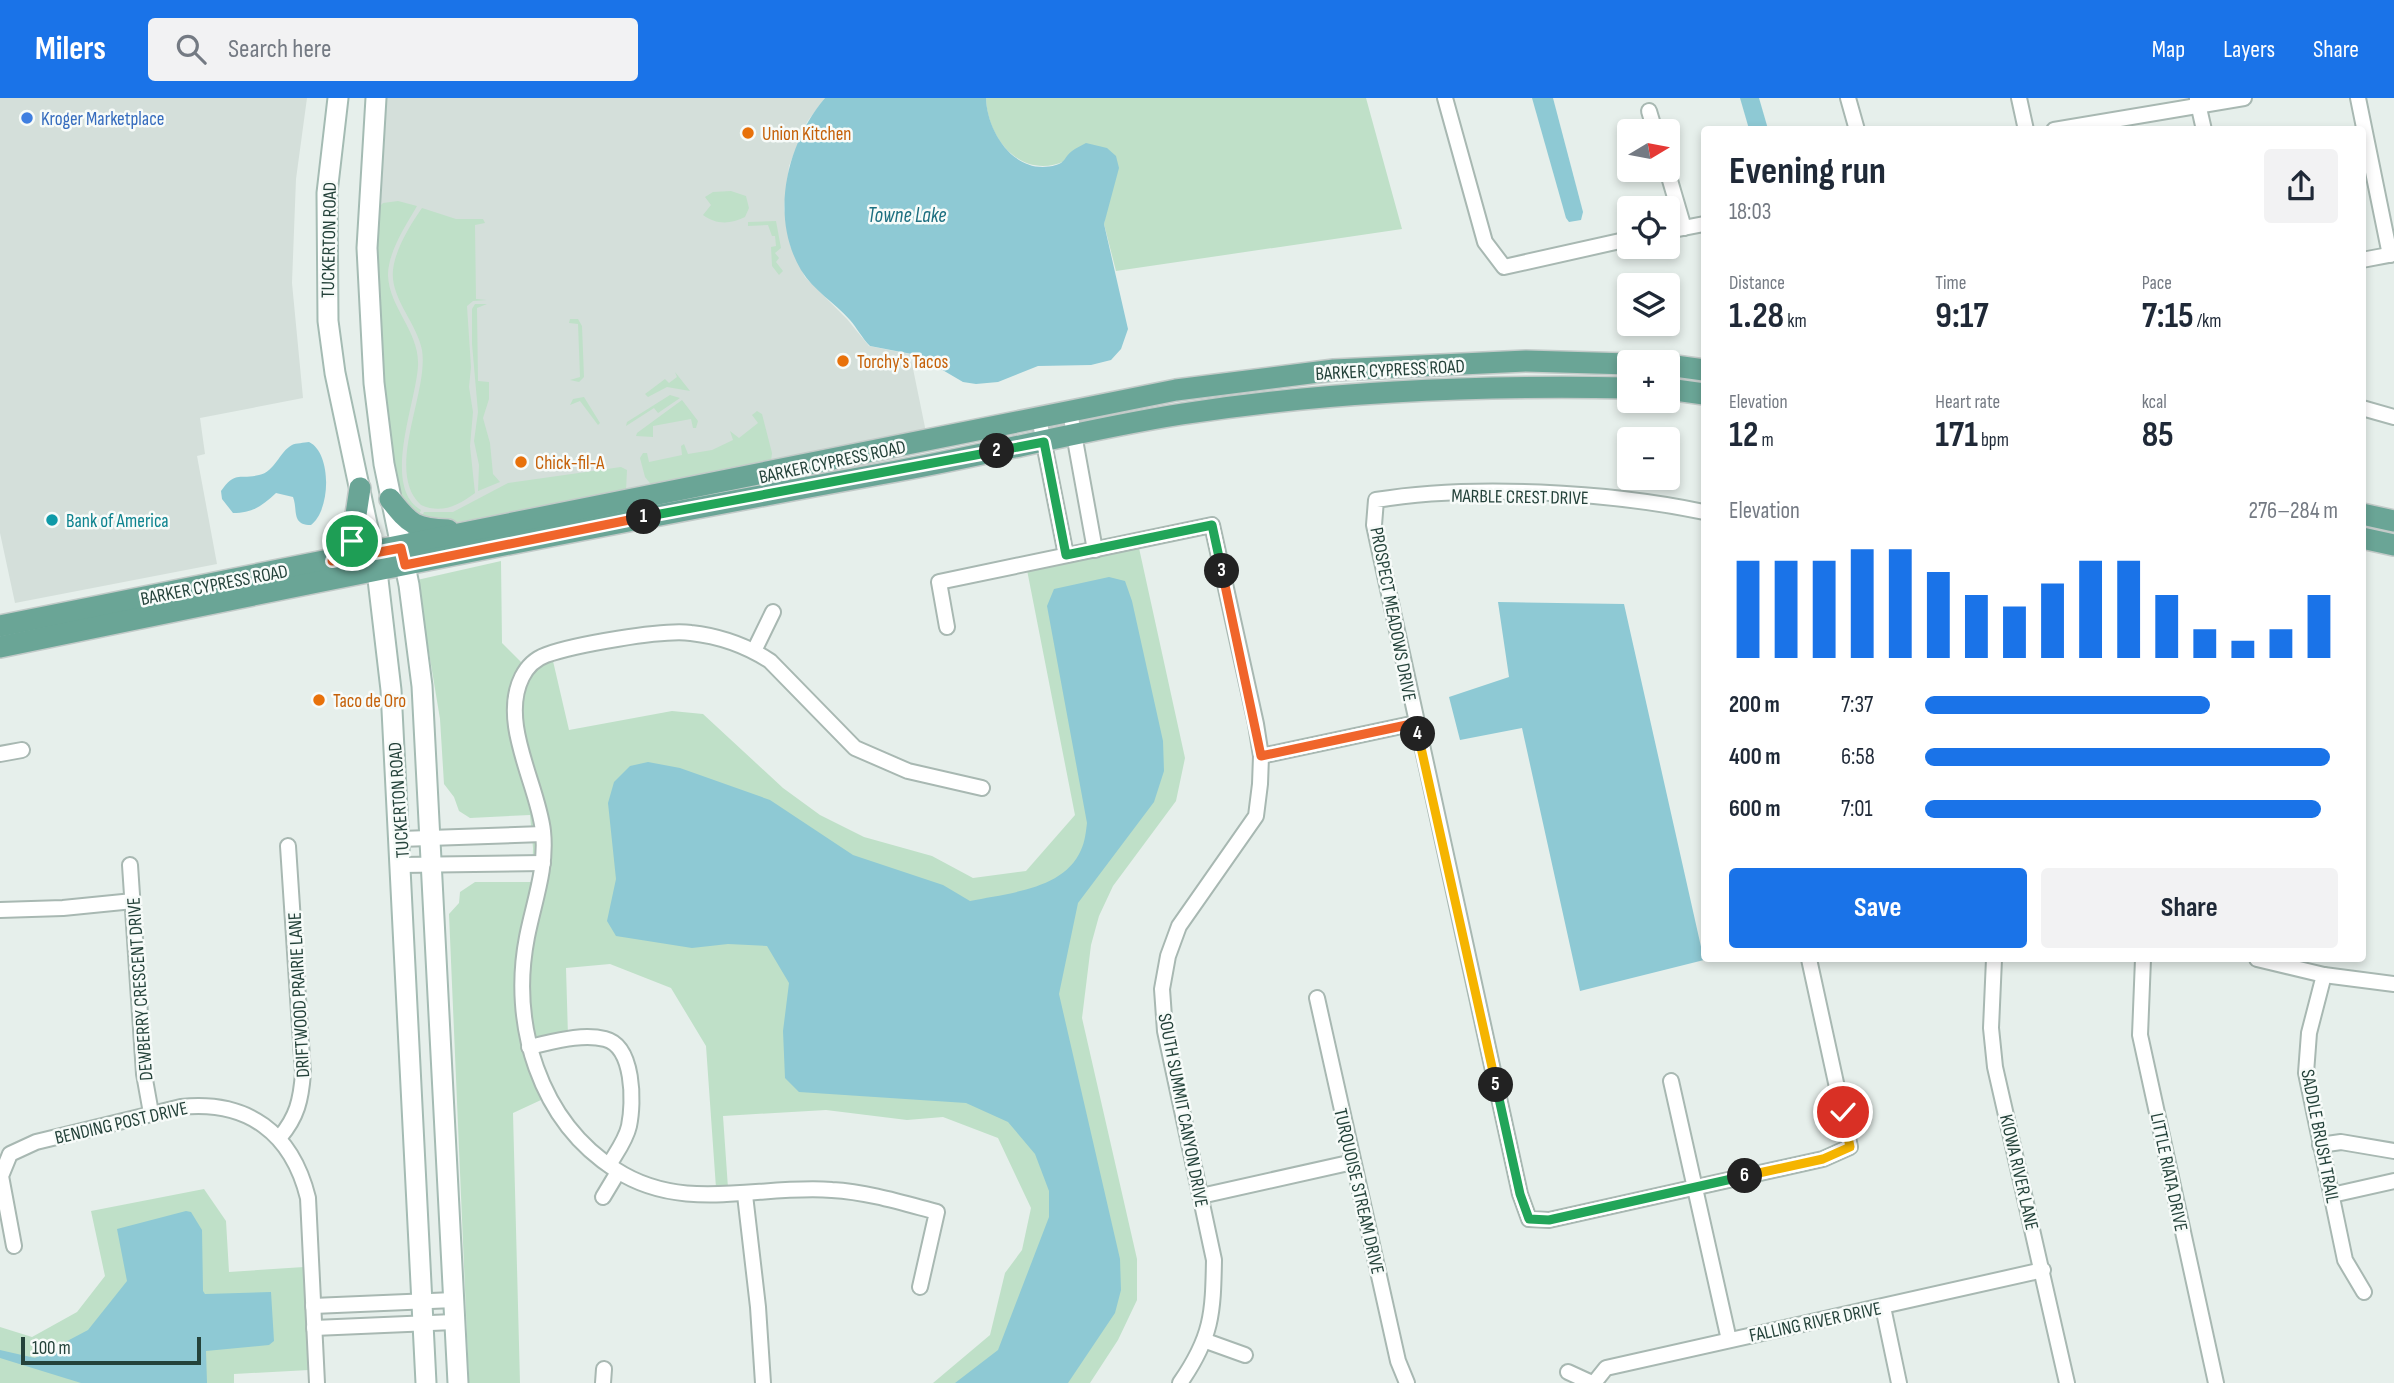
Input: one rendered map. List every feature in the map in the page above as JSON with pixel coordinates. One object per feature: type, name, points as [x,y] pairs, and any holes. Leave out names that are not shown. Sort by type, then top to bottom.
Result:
[{"type":"main road","name":"TUCKERTON ROAD","points":[[338,98],[327,192],[328,321],[335,373],[375,562],[391,690],[402,865],[426,1383]]},
{"type":"main road","name":"TUCKERTON ROAD","points":[[376,98],[368,192],[369,313],[374,383],[390,499],[403,557],[422,686],[432,838],[458,1383]]},
{"type":"main road","points":[[1548,386],[1551,362]]},
{"type":"main road","name":"BARKER CYPRESS ROAD","points":[[403,557],[485,530],[1176,390],[1334,370],[1551,362],[1617,364]]},
{"type":"main road","points":[[1680,367],[1701,370]]},
{"type":"main road","name":"BARKER CYPRESS ROAD","points":[[0,647],[375,562],[684,509],[1180,414],[1336,394],[1548,386],[1617,388]]},
{"type":"main road","points":[[1680,391],[1701,394]]},
{"type":"main road","points":[[684,509],[725,493],[781,481],[782,471]]},
{"type":"main road","points":[[332,561],[352,541],[360,488]]},
{"type":"main road","points":[[390,499],[403,515],[423,529],[485,530]]},
{"type":"main road","points":[[2366,515],[2394,521]]},
{"type":"main road","points":[[2366,539],[2394,545]]},
{"type":"main road","name":"BARKER CYPRESS ROAD","points":[[0,626],[332,561],[375,562]]},
{"type":"street","points":[[1445,98],[1485,242],[1504,267],[1617,242]]},
{"type":"street","points":[[1848,98],[1856,126]]},
{"type":"street","points":[[2019,98],[2025,126]]},
{"type":"street","points":[[2074,126],[2197,102],[2244,98]]},
{"type":"street","points":[[2358,98],[2364,126]]},
{"type":"street","points":[[2197,102],[2203,126]]},
{"type":"street","points":[[1649,111],[1652,119]]},
{"type":"street","points":[[2366,135],[2392,254],[2366,259]]},
{"type":"street","points":[[1671,182],[1684,228]]},
{"type":"street","points":[[1680,229],[1701,225]]},
{"type":"street","points":[[2366,409],[2394,417]]},
{"type":"street","points":[[947,627],[939,582],[1095,550],[1070,412]]},
{"type":"street","points":[[1039,418],[1066,555]]},
{"type":"street","name":"MARBLE CREST DRIVE","points":[[1376,500],[1403,496],[1562,495],[1643,500],[1701,511]]},
{"type":"street","name":"PROSPECT MEADOWS DRIVE","points":[[1376,500],[1374,526],[1520,1194],[1529,1219],[1549,1220],[1695,1187]]},
{"type":"street","name":"SOUTH SUMMIT CANYON DRIVE","points":[[1095,550],[1212,525],[1261,756],[1256,816],[1179,926],[1168,956],[1162,989],[1165,1031],[1214,1260],[1213,1297],[1206,1341],[1180,1383]]},
{"type":"street","points":[[754,651],[773,612]]},
{"type":"street","points":[[919,1287],[937,1212],[865,1194],[831,1189],[704,1197],[677,1192],[613,1168],[580,1141],[554,1107],[535,1069],[529,1047],[524,963],[543,856],[543,834],[541,814],[518,738],[517,699],[520,680],[529,665],[545,655],[656,633],[690,632],[754,651],[793,683],[837,733],[855,748],[908,771],[982,788]]},
{"type":"street","points":[[1261,756],[1416,723]]},
{"type":"street","points":[[0,754],[22,750]]},
{"type":"street","points":[[400,839],[543,834]]},
{"type":"street","points":[[501,836],[501,863]]},
{"type":"street","points":[[467,837],[468,863]]},
{"type":"street","name":"DRIFTWOOD PRAIRIE LANE","points":[[280,1138],[293,1122],[301,1101],[303,1073],[288,846]]},
{"type":"street","points":[[402,865],[501,863],[543,856]]},
{"type":"street","name":"DEWBERRY CRESCENT DRIVE","points":[[130,865],[144,1074],[151,1113]]},
{"type":"street","points":[[0,910],[63,908],[133,901]]},
{"type":"street","points":[[1695,1187],[1823,1159],[1850,1147],[1810,962]]},
{"type":"street","name":"KIOWA RIVER LANE","points":[[1994,962],[1991,1028],[1995,1067],[2067,1383]]},
{"type":"street","name":"LITTLE RIATA DRIVE","points":[[2143,962],[2140,1035],[2216,1383]]},
{"type":"street","points":[[2270,962],[2324,975],[2394,984]]},
{"type":"street","name":"SADDLE BRUSH TRAIL","points":[[2324,975],[2306,1052],[2306,1073],[2345,1260],[2364,1293]]},
{"type":"street","name":"TURQUOISE STREAM DRIVE","points":[[1317,998],[1398,1361],[1407,1383]]},
{"type":"street","points":[[529,1047],[587,1037],[607,1039],[619,1046],[627,1059],[631,1113],[626,1137],[603,1197]]},
{"type":"street","points":[[1671,1082],[1729,1340]]},
{"type":"street","name":"BENDING POST DRIVE","points":[[14,1246],[1,1176],[10,1154],[36,1142],[151,1113],[203,1105],[227,1108],[254,1118],[280,1138],[302,1175],[308,1198],[317,1383]]},
{"type":"street","points":[[2320,1145],[2342,1142],[2394,1151]]},
{"type":"street","points":[[1201,1196],[1353,1162]]},
{"type":"street","points":[[2332,1195],[2394,1181]]},
{"type":"street","points":[[745,1195],[758,1307],[763,1383]]},
{"type":"street","name":"FALLING RIVER DRIVE","points":[[1593,1383],[1606,1368],[2043,1269]]},
{"type":"street","points":[[313,1306],[454,1300]]},
{"type":"street","points":[[384,1303],[385,1325]]},
{"type":"street","points":[[359,1304],[355,1315],[361,1326]]},
{"type":"street","points":[[1883,1307],[1899,1383]]},
{"type":"street","points":[[314,1328],[454,1322]]},
{"type":"street","points":[[1206,1341],[1245,1356]]},
{"type":"street","points":[[1568,1372],[1593,1383]]},
{"type":"shaded area","points":[[0,98],[307,98],[296,179],[292,283],[303,398],[200,418],[205,454],[197,456],[217,564],[15,603],[0,533]]},
{"type":"shaded area","points":[[384,98],[825,98],[807,122],[789,166],[784,208],[790,245],[805,277],[847,319],[869,346],[910,354],[927,437],[660,490],[444,526],[403,508],[373,223]]},
{"type":"green space","points":[[986,98],[1366,98],[1402,229],[1116,271],[1104,224],[1107,206],[1065,161],[1049,166],[1034,165],[1009,152],[993,128]]},
{"type":"green space","points":[[731,191],[746,196],[749,208],[745,217],[724,222],[713,221],[703,215],[711,205],[705,197],[713,192]]},
{"type":"green space","points":[[398,201],[417,206],[394,248],[388,275],[393,298],[410,331],[417,354],[416,382],[402,464],[403,483],[409,499],[421,510],[417,520],[403,500],[393,466],[381,373],[377,276],[378,208],[383,203]]},
{"type":"green space","points":[[422,208],[456,219],[483,219],[485,223],[475,225],[476,299],[487,300],[473,301],[467,306],[471,367],[469,387],[473,412],[470,446],[475,493],[456,505],[442,509],[421,505],[411,490],[407,472],[410,431],[420,388],[422,350],[393,280],[394,262],[400,246]]},
{"type":"green space","points":[[776,221],[781,248],[775,253],[779,258],[776,262],[783,271],[779,275],[772,266],[771,247],[776,246],[775,236],[772,236],[768,225],[748,226],[748,222]]},
{"type":"green space","points":[[475,304],[487,304],[477,308],[478,381],[489,382],[489,399],[483,418],[490,443],[493,474],[500,482],[478,491],[479,465],[474,441],[478,412],[472,344],[472,309]]},
{"type":"green space","points":[[570,319],[578,319],[582,326],[584,377],[579,382],[570,380],[580,377],[578,324],[569,323]]},
{"type":"green space","points":[[675,372],[690,391],[667,387],[648,397],[645,394],[665,379],[669,383],[677,377]]},
{"type":"green space","points":[[670,395],[680,398],[658,413],[654,408],[626,426],[627,422]]},
{"type":"green space","points":[[584,397],[600,423],[598,425],[580,401],[570,405],[573,399]]},
{"type":"green space","points":[[682,400],[698,421],[696,428],[693,428],[691,419],[653,426],[653,437],[636,436],[637,433]]},
{"type":"green space","points":[[757,411],[762,414],[772,453],[771,461],[653,487],[645,477],[640,458],[643,453],[647,453],[649,462],[682,455],[681,446],[684,444],[688,454],[712,450],[733,440],[730,431],[739,438],[758,423],[752,415]]},
{"type":"green space","points":[[621,467],[627,470],[626,491],[442,525],[419,522],[424,512],[453,512],[508,483]]},
{"type":"green space","points":[[1139,548],[1185,758],[1176,801],[1113,886],[1099,916],[1091,945],[1082,1018],[1137,1259],[1137,1300],[1118,1340],[1090,1383],[933,1383],[990,1335],[1005,1273],[1022,1250],[1031,1208],[998,1138],[943,1117],[907,1120],[826,1110],[723,1116],[728,1188],[716,1188],[706,1046],[671,988],[610,964],[566,968],[568,1036],[520,1040],[541,1100],[513,1113],[520,1383],[469,1383],[449,914],[459,903],[460,892],[475,882],[532,882],[533,848],[530,815],[470,818],[459,811],[454,797],[444,784],[440,719],[417,580],[501,561],[502,643],[532,673],[539,666],[553,661],[569,730],[672,711],[703,714],[783,788],[820,815],[864,837],[932,856],[973,878],[1026,871],[1075,815],[1027,570]]},
{"type":"green space","points":[[204,1189],[226,1221],[229,1272],[304,1267],[309,1370],[234,1374],[234,1383],[0,1383],[0,1327],[32,1337],[77,1312],[105,1276],[91,1211]]},
{"type":"water","name":"Towne Lake","points":[[825,98],[986,98],[992,125],[1006,149],[1016,158],[1041,167],[1059,164],[1072,151],[1086,143],[1107,148],[1116,156],[1119,168],[1104,224],[1128,329],[1121,349],[1111,360],[1091,365],[1038,366],[998,382],[976,384],[963,382],[917,355],[870,346],[850,320],[801,270],[791,249],[786,227],[787,181],[792,158],[812,116]]},
{"type":"water","points":[[1532,98],[1553,98],[1583,212],[1581,220],[1569,222],[1566,218]]},
{"type":"water","points":[[1740,98],[1759,98],[1767,126],[1748,126]]},
{"type":"water","points":[[309,442],[317,448],[322,458],[326,482],[322,507],[318,518],[311,525],[298,520],[293,497],[276,493],[257,508],[233,513],[222,499],[221,491],[230,480],[264,473],[292,445]]},
{"type":"water","points":[[1109,577],[1125,581],[1132,601],[1163,741],[1164,771],[1154,802],[1078,903],[1059,994],[1120,1259],[1121,1290],[1115,1313],[1068,1383],[955,1383],[998,1350],[1049,1217],[1049,1191],[1035,1154],[1008,1122],[966,1103],[799,1092],[785,1078],[783,1031],[789,983],[767,946],[728,944],[692,948],[616,936],[607,921],[616,879],[608,803],[614,782],[630,766],[648,762],[680,768],[770,800],[853,855],[943,885],[970,901],[1017,892],[1048,882],[1062,874],[1073,863],[1082,847],[1087,823],[1047,606],[1054,589]]},
{"type":"water","points":[[1498,602],[1624,604],[1701,947],[1701,961],[1580,991],[1522,728],[1460,740],[1449,697],[1509,677]]},
{"type":"water","points":[[191,1212],[202,1230],[205,1294],[271,1292],[274,1341],[269,1345],[206,1351],[207,1383],[81,1383],[0,1358],[0,1350],[35,1358],[88,1330],[127,1281],[117,1229]]},
{"type":"place","name":"Kroger Marketplace","points":[[27,118]]},
{"type":"place","name":"Union Kitchen","points":[[748,133]]},
{"type":"place","name":"Torchy's Tacos","points":[[843,361]]},
{"type":"place","name":"Chick-fil-A","points":[[521,462]]},
{"type":"place","name":"Bank of America","points":[[52,520]]},
{"type":"place","name":"Taco de Oro","points":[[319,700]]},
{"type":"route","points":[[352,541],[349,547],[332,561],[401,548],[405,565],[1044,442],[1066,555],[1212,525],[1261,756],[1416,723],[1520,1194],[1529,1219],[1549,1220],[1823,1159],[1850,1147],[1843,1112]]}]
